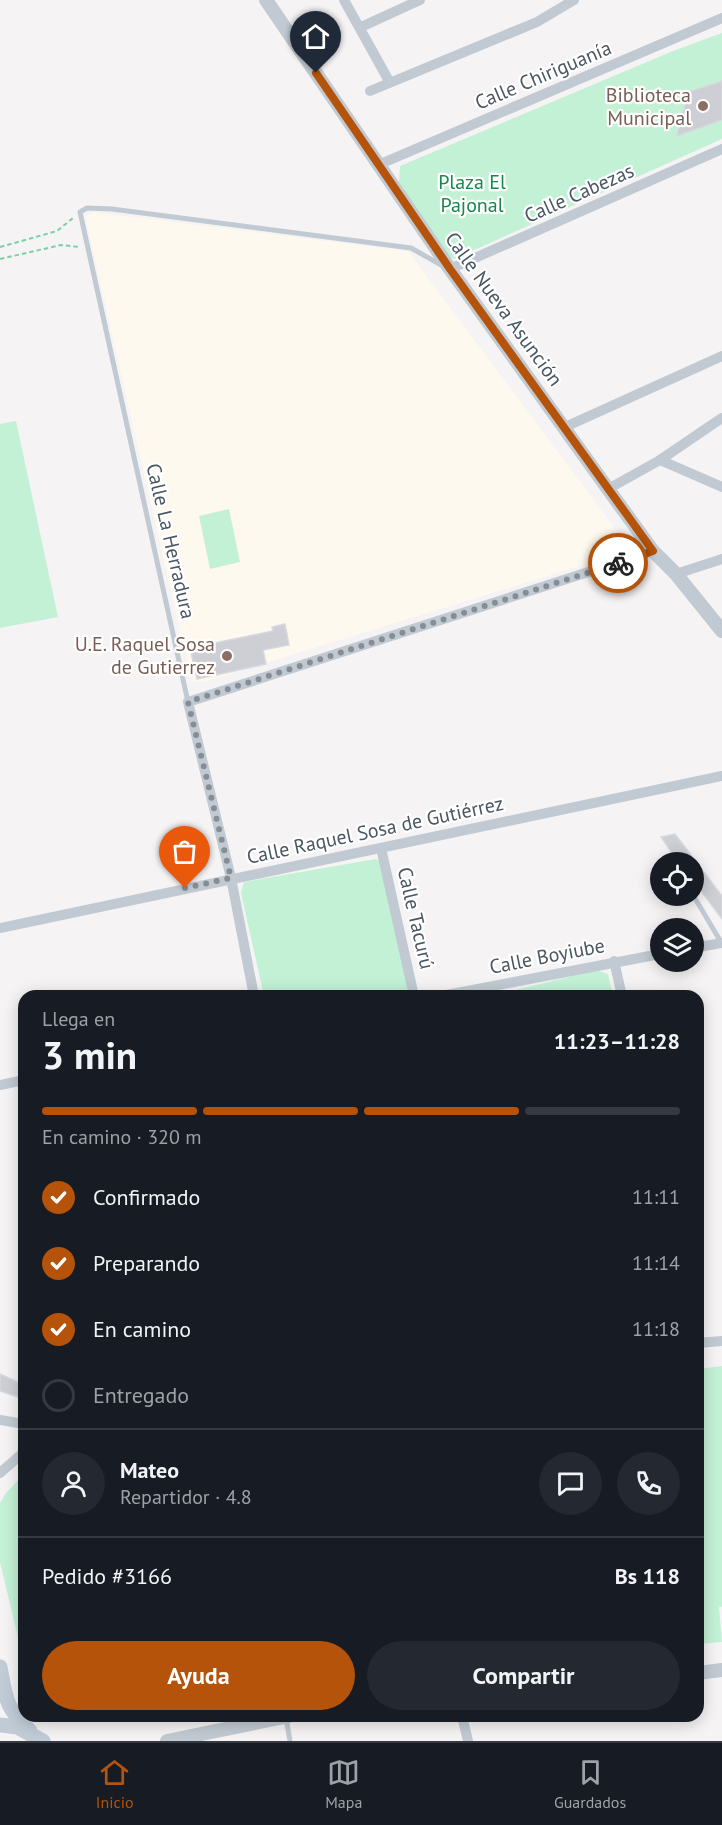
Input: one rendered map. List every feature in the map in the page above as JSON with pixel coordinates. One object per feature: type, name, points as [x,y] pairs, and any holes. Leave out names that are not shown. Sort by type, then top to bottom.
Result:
[{"type":"main road","points":[[0,1667],[5,1695],[12,1714],[18,1720]]},
{"type":"main road","points":[[20,1722],[43,1741]]},
{"type":"main road","points":[[2,1725],[30,1731]]},
{"type":"street","name":"Calle Nueva Asunción","points":[[266,0],[450,269],[566,427],[608,489],[653,551],[676,574],[722,632]]},
{"type":"street","points":[[344,0],[390,81]]},
{"type":"street","points":[[361,27],[420,0]]},
{"type":"street","points":[[370,91],[537,22],[574,0]]},
{"type":"street","name":"Calle Chiriguanía","points":[[378,165],[722,18]]},
{"type":"street","name":"Calle Cabezas","points":[[450,269],[722,149]]},
{"type":"street","points":[[566,427],[722,356]]},
{"type":"street","points":[[608,489],[660,460],[722,418]]},
{"type":"street","points":[[660,460],[722,487]]},
{"type":"street","points":[[188,702],[653,551]]},
{"type":"street","points":[[676,574],[722,559]]},
{"type":"street","name":"Calle La Herradura","points":[[188,702],[231,878],[253,990]]},
{"type":"street","name":"Calle Raquel Sosa de Gutiérrez","points":[[0,928],[722,776]]},
{"type":"street","name":"Calle Tacurú","points":[[381,848],[413,990]]},
{"type":"street","points":[[704,946],[722,943]]},
{"type":"street","name":"Calle Boyiube","points":[[488,990],[614,961],[650,956]]},
{"type":"street","points":[[614,961],[621,990]]},
{"type":"street","points":[[0,1085],[18,1081]]},
{"type":"street","points":[[704,1342],[722,1341]]},
{"type":"street","points":[[0,1420],[18,1423]]},
{"type":"street","points":[[0,1473],[18,1457]]},
{"type":"street","points":[[704,1672],[722,1670]]},
{"type":"street","points":[[166,1741],[258,1722]]},
{"type":"street","points":[[463,1722],[468,1741]]},
{"type":"lane","points":[[80,212],[87,208],[112,208],[411,248],[450,269]]},
{"type":"lane","name":"Calle La Herradura","points":[[80,212],[188,702]]},
{"type":"lane","points":[[699,906],[722,943]]},
{"type":"lane","points":[[288,1722],[290,1741]]},
{"type":"path","points":[[0,247],[57,231],[80,212]]},
{"type":"path","points":[[0,259],[61,245],[74,244],[88,251]]},
{"type":"shaded area","points":[[93,212],[408,251],[628,546],[625,552],[204,682],[194,682],[190,675],[85,216]]},
{"type":"green space","name":"Plaza El Pajonal","points":[[722,33],[722,139],[454,259],[449,257],[399,183],[400,166],[673,51]]},
{"type":"green space","points":[[16,421],[58,617],[0,628],[0,424]]},
{"type":"green space","points":[[229,509],[240,562],[210,569],[199,516]]},
{"type":"green space","points":[[376,859],[381,862],[408,990],[263,990],[241,893],[244,882]]},
{"type":"green space","points":[[596,970],[608,974],[612,990],[516,990]]},
{"type":"green space","points":[[722,1366],[722,1607],[719,1607],[722,1642],[704,1644],[704,1368]]},
{"type":"green space","points":[[18,1480],[18,1637],[0,1562],[0,1503]]},
{"type":"building","name":"Biblioteca Municipal","points":[[722,81],[722,120],[677,136],[688,92]]},
{"type":"building","points":[[285,624],[289,645],[263,650],[266,664],[197,679],[190,648],[273,631],[272,627]]},
{"type":"building","points":[[675,834],[689,852],[671,852],[661,837]]},
{"type":"building","points":[[704,872],[722,896],[722,919],[704,895]]},
{"type":"building","points":[[0,1374],[18,1382],[18,1397],[0,1391]]},
{"type":"way so far","points":[[185,888],[231,878],[188,702],[618,563]]},
{"type":"place","name":"Biblioteca Municipal","points":[[703,106]]},
{"type":"place","name":"U.E. Raquel Sosa de Gutierrez","points":[[227,656]]},
{"type":"route","points":[[316,73],[450,269],[566,427],[653,551],[618,563]]}]
